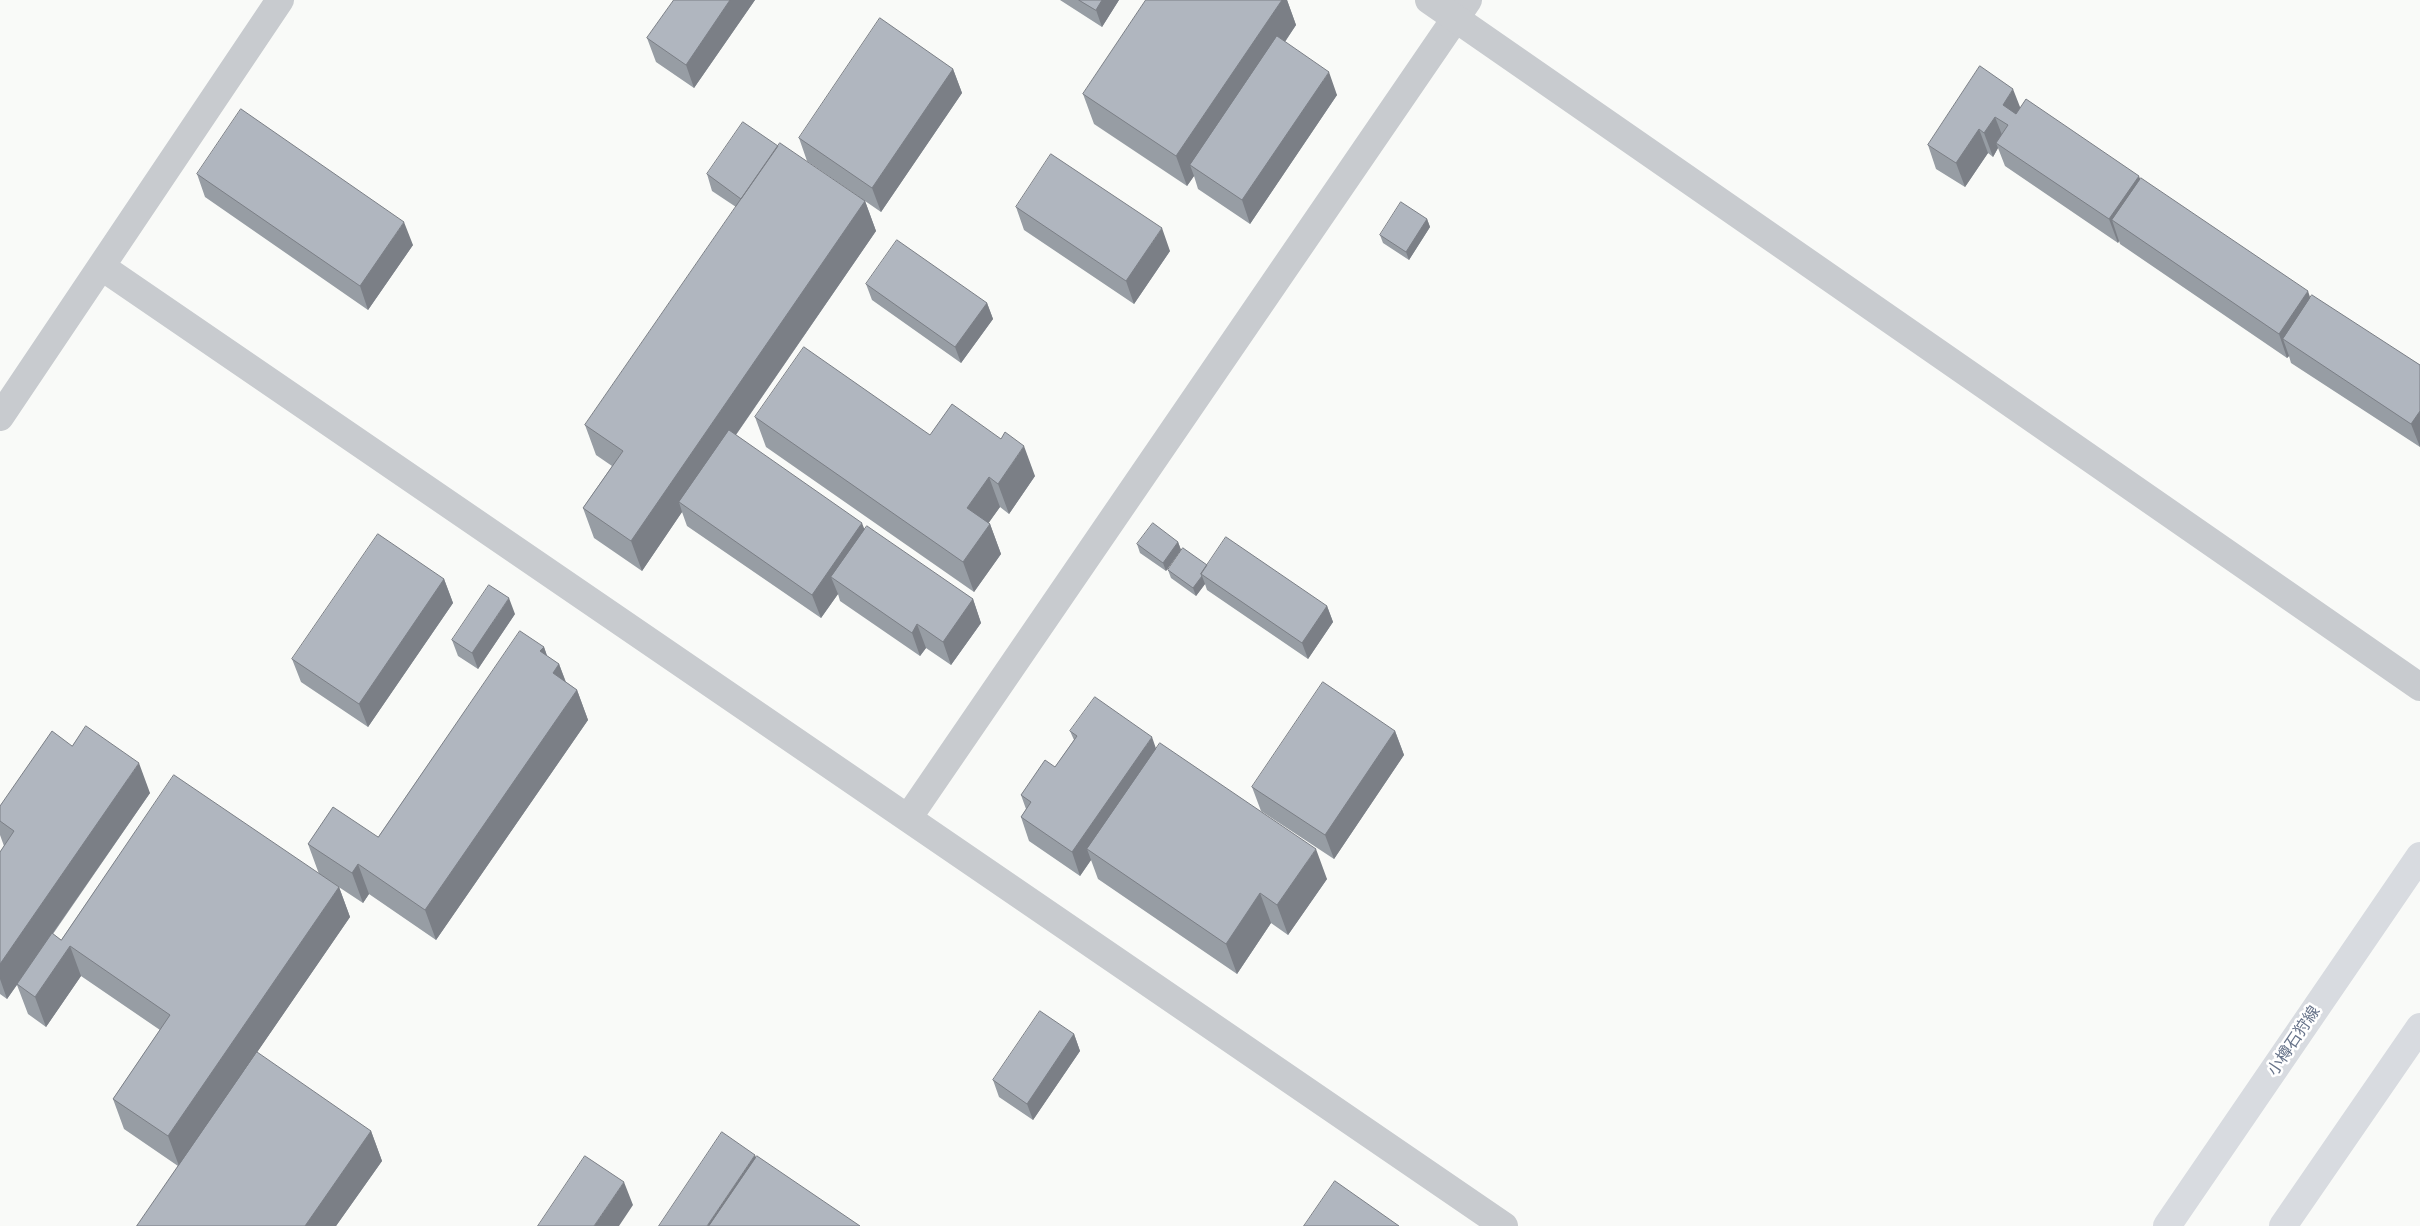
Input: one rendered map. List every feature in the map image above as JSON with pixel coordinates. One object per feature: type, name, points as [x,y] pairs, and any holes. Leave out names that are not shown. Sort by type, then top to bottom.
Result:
[{"type":"main road","name":"小樽石狩線","points":[[2167,1226],[2420,856]]},
{"type":"main road","points":[[2283,1226],[2420,1027]]},
{"type":"street","points":[[0,417],[280,0]]},
{"type":"street","points":[[1429,0],[1462,9],[2420,687]]},
{"type":"street","points":[[908,818],[1462,9]]},
{"type":"street","points":[[102,267],[1504,1226]]},
{"type":"building","points":[[674,0],[730,0],[686,65],[647,38]]},
{"type":"building","points":[[1079,0],[1102,0],[1096,10]]},
{"type":"building","points":[[1146,0],[1282,0],[1176,156],[1083,94]]},
{"type":"building","points":[[880,18],[953,69],[872,188],[799,138]]},
{"type":"building","points":[[1277,36],[1329,72],[1242,200],[1190,165]]},
{"type":"building","points":[[1980,66],[2013,89],[2003,105],[2016,114],[2026,99],[2139,176],[2109,219],[1996,143],[2008,125],[1995,117],[1984,133],[1979,129],[1956,163],[1928,145]]},
{"type":"building","points":[[241,109],[404,222],[360,286],[197,174]]},
{"type":"building","points":[[743,122],[778,146],[741,199],[707,174]]},
{"type":"building","points":[[780,143],[865,201],[631,541],[583,508],[623,451],[585,425]]},
{"type":"building","points":[[1051,154],[1162,228],[1126,281],[1016,207]]},
{"type":"building","points":[[2141,178],[2308,291],[2279,334],[2112,220]]},
{"type":"building","points":[[1401,202],[1427,219],[1406,252],[1380,235]]},
{"type":"building","points":[[897,240],[987,303],[955,347],[866,284]]},
{"type":"building","points":[[2312,295],[2420,365],[2420,411],[2411,424],[2283,339]]},
{"type":"building","points":[[804,347],[930,435],[952,404],[1001,439],[1005,432],[1024,446],[998,484],[989,477],[967,508],[990,524],[963,562],[755,417]]},
{"type":"building","points":[[729,430],[862,523],[812,595],[679,502]]},
{"type":"building","points":[[1153,523],[1178,542],[1163,563],[1137,544]]},
{"type":"building","points":[[867,526],[973,599],[943,642],[917,624],[912,633],[831,577]]},
{"type":"building","points":[[378,534],[444,579],[359,704],[292,659]]},
{"type":"building","points":[[1226,537],[1327,606],[1302,643],[1201,574]]},
{"type":"building","points":[[1183,548],[1207,565],[1193,588],[1168,570]]},
{"type":"building","points":[[489,585],[509,598],[472,653],[452,640]]},
{"type":"building","points":[[520,631],[544,647],[540,651],[559,664],[553,673],[577,690],[425,910],[358,864],[352,873],[308,844],[333,807],[378,837]]},
{"type":"building","points":[[1323,682],[1395,731],[1325,835],[1252,787]]},
{"type":"building","points":[[1095,697],[1152,737],[1072,852],[1021,817],[1031,802],[1021,795],[1045,760],[1055,767],[1077,736],[1070,731]]},
{"type":"building","points":[[86,726],[139,763],[0,964],[0,852],[14,831],[0,821],[0,806],[52,731],[72,746]]},
{"type":"building","points":[[1160,743],[1316,849],[1277,905],[1260,893],[1226,944],[1087,849]]},
{"type":"building","points":[[174,775],[339,887],[168,1136],[113,1099],[170,1015],[70,946],[35,997],[17,984],[52,933],[61,940]]},
{"type":"building","points":[[1040,1011],[1074,1034],[1027,1104],[993,1080]]},
{"type":"building","points":[[257,1052],[371,1131],[305,1226],[137,1226]]},
{"type":"building","points":[[722,1132],[755,1155],[707,1226],[659,1226]]},
{"type":"building","points":[[585,1156],[624,1182],[594,1226],[538,1226]]},
{"type":"building","points":[[757,1156],[860,1226],[709,1226]]},
{"type":"building","points":[[1335,1181],[1399,1226],[1304,1226]]}]
